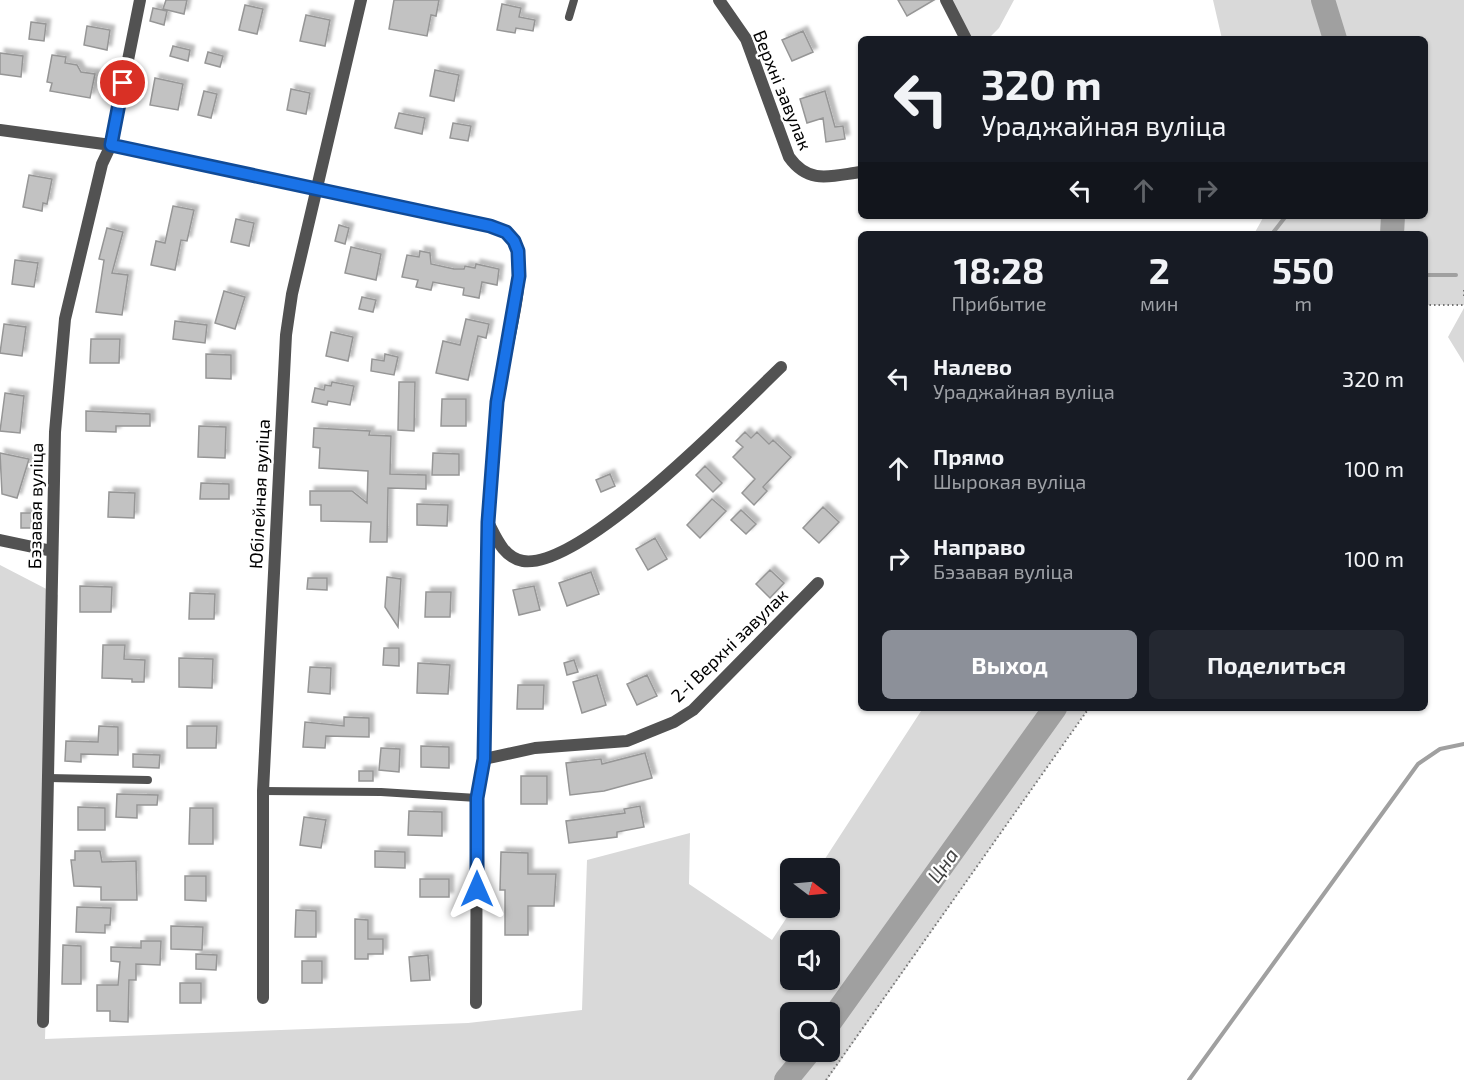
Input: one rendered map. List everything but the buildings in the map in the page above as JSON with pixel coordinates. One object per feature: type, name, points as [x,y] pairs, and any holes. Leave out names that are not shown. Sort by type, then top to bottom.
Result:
[{"type":"street","name":"Бэзавая вуліца","points":[[43,1022],[55,432],[65,319],[102,164],[111,145],[140,0]]},
{"type":"street","name":"Юбілейная вуліца","points":[[263,998],[263,791],[286,335],[292,294],[361,0]]},
{"type":"street","name":"Верхні завулак","points":[[719,0],[746,39],[789,157],[797,168],[817,177],[858,172]]},
{"type":"street","points":[[946,0],[964,36]]},
{"type":"street","points":[[0,130],[111,145],[317,191],[490,226],[506,232],[514,241],[518,251],[519,276],[497,402],[488,522],[484,759],[477,798],[476,1003]]},
{"type":"street","points":[[488,522],[503,548],[519,561],[532,562],[558,554],[596,531],[663,479],[782,367]]},
{"type":"street","points":[[0,540],[52,551]]},
{"type":"street","name":"2-і Верхні завулак","points":[[484,759],[536,748],[627,741],[674,722],[693,710],[819,583]]},
{"type":"lane","points":[[569,17],[574,0]]},
{"type":"lane","points":[[48,778],[148,780]]},
{"type":"lane","points":[[263,791],[381,792],[477,798]]},
{"type":"path","points":[[1464,290],[1464,296]]},
{"type":"path","points":[[1428,305],[1464,305]]},
{"type":"path","points":[[826,1080],[1087,711]]},
{"type":"shaded area","points":[[946,0],[1014,0],[999,28],[991,36],[964,36]]},
{"type":"shaded area","points":[[1213,0],[1464,0],[1464,305],[1428,305],[1428,231],[1256,231],[1262,219],[1428,219],[1428,36],[1221,36]]},
{"type":"shaded area","points":[[1464,308],[1464,363],[1448,337]]},
{"type":"shaded area","points":[[0,565],[58,595],[45,1039],[468,1023],[582,1010],[587,860],[690,833],[689,884],[772,940],[786,918],[840,918],[840,858],[826,858],[921,711],[1087,711],[840,1062],[840,1002],[780,1002],[780,1062],[840,1062],[827,1080],[798,1080],[792,1075],[786,1080],[0,1080]]},
{"type":"waterway","name":"Цна","points":[[1323,0],[1334,36]]},
{"type":"waterway","points":[[1274,231],[1284,219]]},
{"type":"waterway","name":"Цна","points":[[1392,231],[1393,219]]},
{"type":"waterway","points":[[1428,275],[1456,275]]},
{"type":"waterway","name":"Цна","points":[[840,1008],[1053,711]]},
{"type":"waterway","points":[[1189,1080],[1418,764],[1440,749],[1464,744]]},
{"type":"waterway","name":"Цна","points":[[786,1080],[801,1062]]},
{"type":"waterway","points":[[792,1075],[798,1080]]},
{"type":"route","points":[[123,83],[111,145],[317,191],[490,226],[506,232],[514,241],[518,251],[519,276],[497,402],[488,522],[484,759],[477,798],[477,889]]}]
